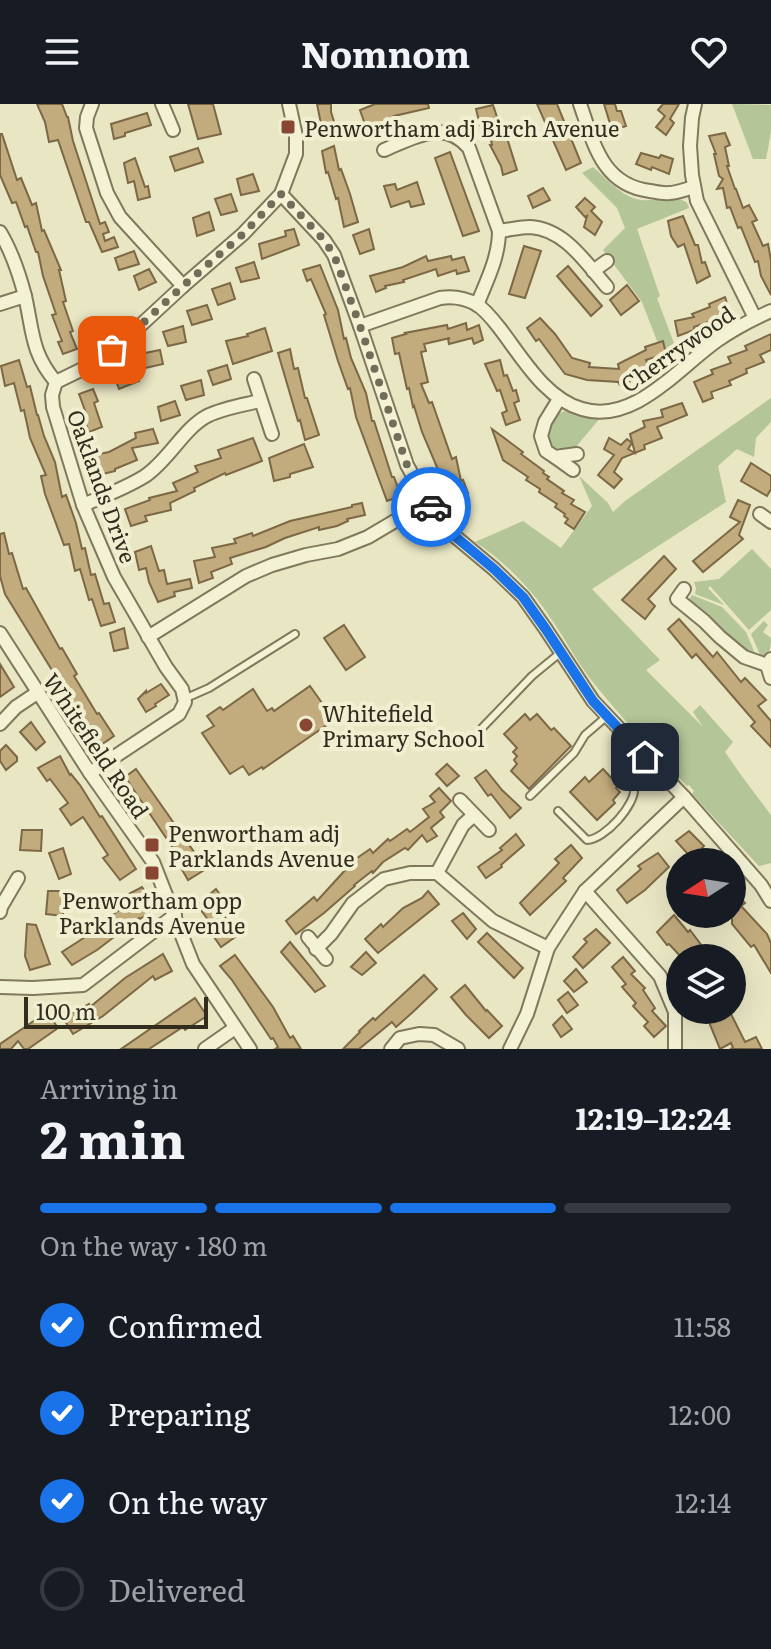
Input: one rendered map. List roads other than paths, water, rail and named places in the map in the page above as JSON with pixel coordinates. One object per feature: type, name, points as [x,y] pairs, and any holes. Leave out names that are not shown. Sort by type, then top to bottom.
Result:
[{"type":"street","points":[[92,104],[86,128],[107,193],[120,217],[183,286]]},
{"type":"street","points":[[162,104],[173,130]]},
{"type":"street","points":[[0,232],[16,263],[39,360],[56,382],[95,363],[118,345],[243,234],[281,194],[296,154],[296,136],[289,104]]},
{"type":"street","points":[[580,104],[592,141],[606,167],[623,183],[634,189],[669,194],[694,187]]},
{"type":"street","points":[[695,104],[690,146],[694,187],[703,215],[755,318]]},
{"type":"street","points":[[360,326],[440,298],[450,297],[477,305],[499,243],[499,231],[469,148],[461,139],[449,133],[431,132],[384,150]]},
{"type":"street","points":[[281,194],[334,255],[407,465],[427,502],[451,533],[523,597],[606,717],[766,881],[771,901]]},
{"type":"street","points":[[499,231],[530,227],[549,231],[569,244],[607,287]]},
{"type":"street","points":[[593,271],[607,261]]},
{"type":"street","points":[[0,304],[25,296]]},
{"type":"street","name":"Cherrywood","points":[[477,305],[559,399],[590,412],[614,412],[628,407],[652,392],[717,340],[771,311]]},
{"type":"street","points":[[254,379],[272,434]]},
{"type":"street","name":"Oaklands Drive","points":[[56,382],[52,395],[53,407],[83,505],[114,577],[182,689],[184,699]]},
{"type":"street","points":[[559,399],[545,422],[541,436],[546,451],[573,470]]},
{"type":"street","points":[[83,505],[146,475],[167,458],[204,417],[260,401]]},
{"type":"street","points":[[555,457],[577,454]]},
{"type":"street","points":[[148,637],[246,576],[272,565],[338,549],[368,537],[427,502]]},
{"type":"street","points":[[675,597],[744,657],[770,668]]},
{"type":"street","name":"Whitefield Road","points":[[0,633],[90,773],[153,862],[193,964],[250,1049]]},
{"type":"street","points":[[0,724],[16,707],[37,693]]},
{"type":"street","points":[[90,773],[179,714],[184,699]]},
{"type":"street","points":[[510,1049],[527,1014],[548,948],[585,891],[684,797]]},
{"type":"street","points":[[460,800],[489,830]]},
{"type":"street","points":[[437,873],[463,825],[474,815]]},
{"type":"street","points":[[308,937],[321,954],[353,903],[384,879],[410,873],[437,873],[493,921],[548,948]]},
{"type":"street","points":[[0,912],[18,878]]},
{"type":"street","points":[[585,891],[660,976],[675,1012],[675,1049]]},
{"type":"street","points":[[0,987],[83,985],[175,915]]},
{"type":"street","points":[[391,1049],[409,1030],[419,1026],[429,1027],[434,1035],[458,1049]]},
{"type":"street","points":[[205,1049],[235,1028]]},
{"type":"lane","points":[[184,699],[209,688],[295,634]]},
{"type":"lane","points":[[482,728],[532,676],[560,653]]},
{"type":"lane","points":[[530,796],[574,753],[585,735],[606,717]]},
{"type":"lane","points":[[558,811],[587,840],[597,839],[611,826],[634,797],[633,783],[617,753],[626,736]]},
{"type":"place","name":"Penwortham adj Birch Avenue","points":[[288,127]]},
{"type":"place","name":"Whitefield Primary School","points":[[306,725]]},
{"type":"place","name":"Penwortham adj Parklands Avenue","points":[[152,845]]},
{"type":"place","name":"Penwortham opp Parklands Avenue","points":[[152,873]]}]
